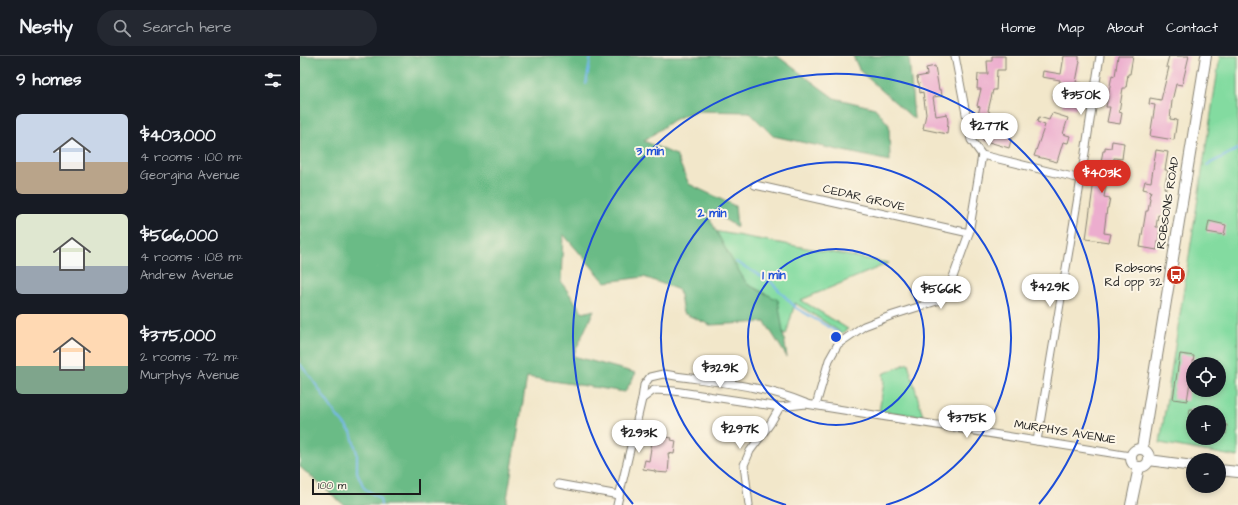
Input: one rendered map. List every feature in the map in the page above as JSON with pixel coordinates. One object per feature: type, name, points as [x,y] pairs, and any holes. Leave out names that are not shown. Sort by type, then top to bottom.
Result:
[{"type":"main road","name":"ROBSONS ROAD","points":[[1142,448],[1206,56]]},
{"type":"main road","points":[[1136,448],[1142,448],[1148,452],[1149,460],[1144,466],[1139,467],[1131,462],[1130,456],[1136,448]]},
{"type":"main road","points":[[1149,460],[1186,465]]},
{"type":"main road","points":[[1131,505],[1139,467]]},
{"type":"main road","points":[[1226,471],[1238,472]]},
{"type":"street","points":[[955,56],[971,140],[982,155],[1081,178]]},
{"type":"street","points":[[1037,441],[1100,56]]},
{"type":"street","points":[[816,405],[829,360],[838,344],[864,326],[940,300],[949,288],[969,233],[982,155]]},
{"type":"street","name":"CEDAR GROVE","points":[[755,185],[969,233]]},
{"type":"street","name":"MURPHYS AVENUE","points":[[642,399],[644,385],[650,376],[663,374],[758,388],[792,398],[806,404]]},
{"type":"street","name":"MURPHYS AVENUE","points":[[642,399],[654,390],[674,391],[780,407],[806,404],[816,405],[1130,456]]},
{"type":"street","points":[[617,505],[642,399]]},
{"type":"street","points":[[749,505],[744,465],[750,451],[770,424],[780,407]]},
{"type":"street","points":[[558,484],[619,495]]},
{"type":"green space","points":[[300,56],[775,56],[780,58],[834,98],[875,108],[889,125],[890,161],[773,136],[749,112],[695,111],[673,120],[644,141],[676,155],[689,184],[735,206],[737,227],[714,213],[707,213],[726,250],[747,284],[778,300],[787,357],[765,322],[710,325],[683,313],[679,290],[644,277],[605,282],[563,234],[561,282],[583,313],[594,310],[573,356],[636,373],[625,392],[527,377],[506,505],[344,505],[300,467]]},
{"type":"green space","points":[[853,56],[909,56],[914,119],[860,71]]},
{"type":"green space","points":[[1220,56],[1238,56],[1238,457],[1226,455],[1226,453],[1216,453],[1160,443]]},
{"type":"green space","points":[[714,231],[889,263],[801,300],[848,329],[842,333],[795,303],[786,335],[703,284]]},
{"type":"green space","points":[[908,363],[923,416],[879,411],[884,382],[883,374]]},
{"type":"building","points":[[992,56],[1005,56],[1005,70],[997,70],[996,90],[993,90],[988,111],[990,112],[989,115],[996,117],[995,122],[1003,124],[1001,133],[1012,136],[1009,148],[982,140],[986,127],[981,126],[982,123],[976,122],[980,107],[977,106],[981,89],[977,89],[978,74],[988,74],[987,61],[992,61]]},
{"type":"building","points":[[1064,56],[1079,56],[1080,61],[1076,82],[1082,83],[1076,109],[1062,106],[1063,100],[1053,98],[1054,91],[1058,91],[1060,80],[1042,77],[1043,71],[1061,74]]},
{"type":"building","points":[[1118,56],[1133,56],[1126,88],[1123,88],[1119,112],[1122,113],[1120,124],[1107,122],[1110,107],[1106,107],[1112,75],[1115,76]]},
{"type":"building","points":[[1169,56],[1189,56],[1182,85],[1176,84],[1172,101],[1170,119],[1177,120],[1174,140],[1150,136],[1155,105],[1149,104],[1150,98],[1161,100],[1169,67],[1166,67]]},
{"type":"building","points":[[935,66],[939,90],[941,90],[942,96],[933,97],[936,116],[947,114],[947,134],[923,129],[926,114],[923,92],[920,93],[917,77],[927,75],[926,68]]},
{"type":"building","points":[[1052,113],[1068,118],[1063,134],[1070,136],[1068,143],[1063,142],[1057,162],[1034,156],[1045,125],[1037,122],[1039,117],[1049,120]]},
{"type":"building","points":[[1112,141],[1124,143],[1122,159],[1114,158],[1111,175],[1108,175],[1104,197],[1110,198],[1107,208],[1104,233],[1111,234],[1109,242],[1086,239],[1096,166],[1100,167],[1103,151],[1105,151],[1105,147],[1111,148]]},
{"type":"building","points":[[1156,150],[1168,152],[1165,170],[1168,170],[1164,188],[1166,188],[1162,216],[1158,215],[1156,227],[1160,227],[1157,250],[1140,247],[1151,191],[1143,189],[1145,181],[1151,182]]},
{"type":"building","points":[[1209,221],[1226,225],[1224,235],[1207,232]]},
{"type":"building","points":[[1180,354],[1194,356],[1186,357],[1187,401],[1173,399]]},
{"type":"building","points":[[653,435],[672,438],[671,440],[676,441],[674,454],[668,453],[668,473],[643,469],[645,460],[649,461]]},
{"type":"waterway","points":[[586,84],[591,56]]},
{"type":"waterway","points":[[1207,165],[1238,149]]},
{"type":"waterway","points":[[736,262],[770,281],[796,308],[839,333]]},
{"type":"waterway","points":[[300,364],[337,416],[351,432],[357,453],[357,472],[364,488],[380,499],[381,505]]},
{"type":"place","name":"Robsons Rd opp 32","points":[[1176,275]]}]
